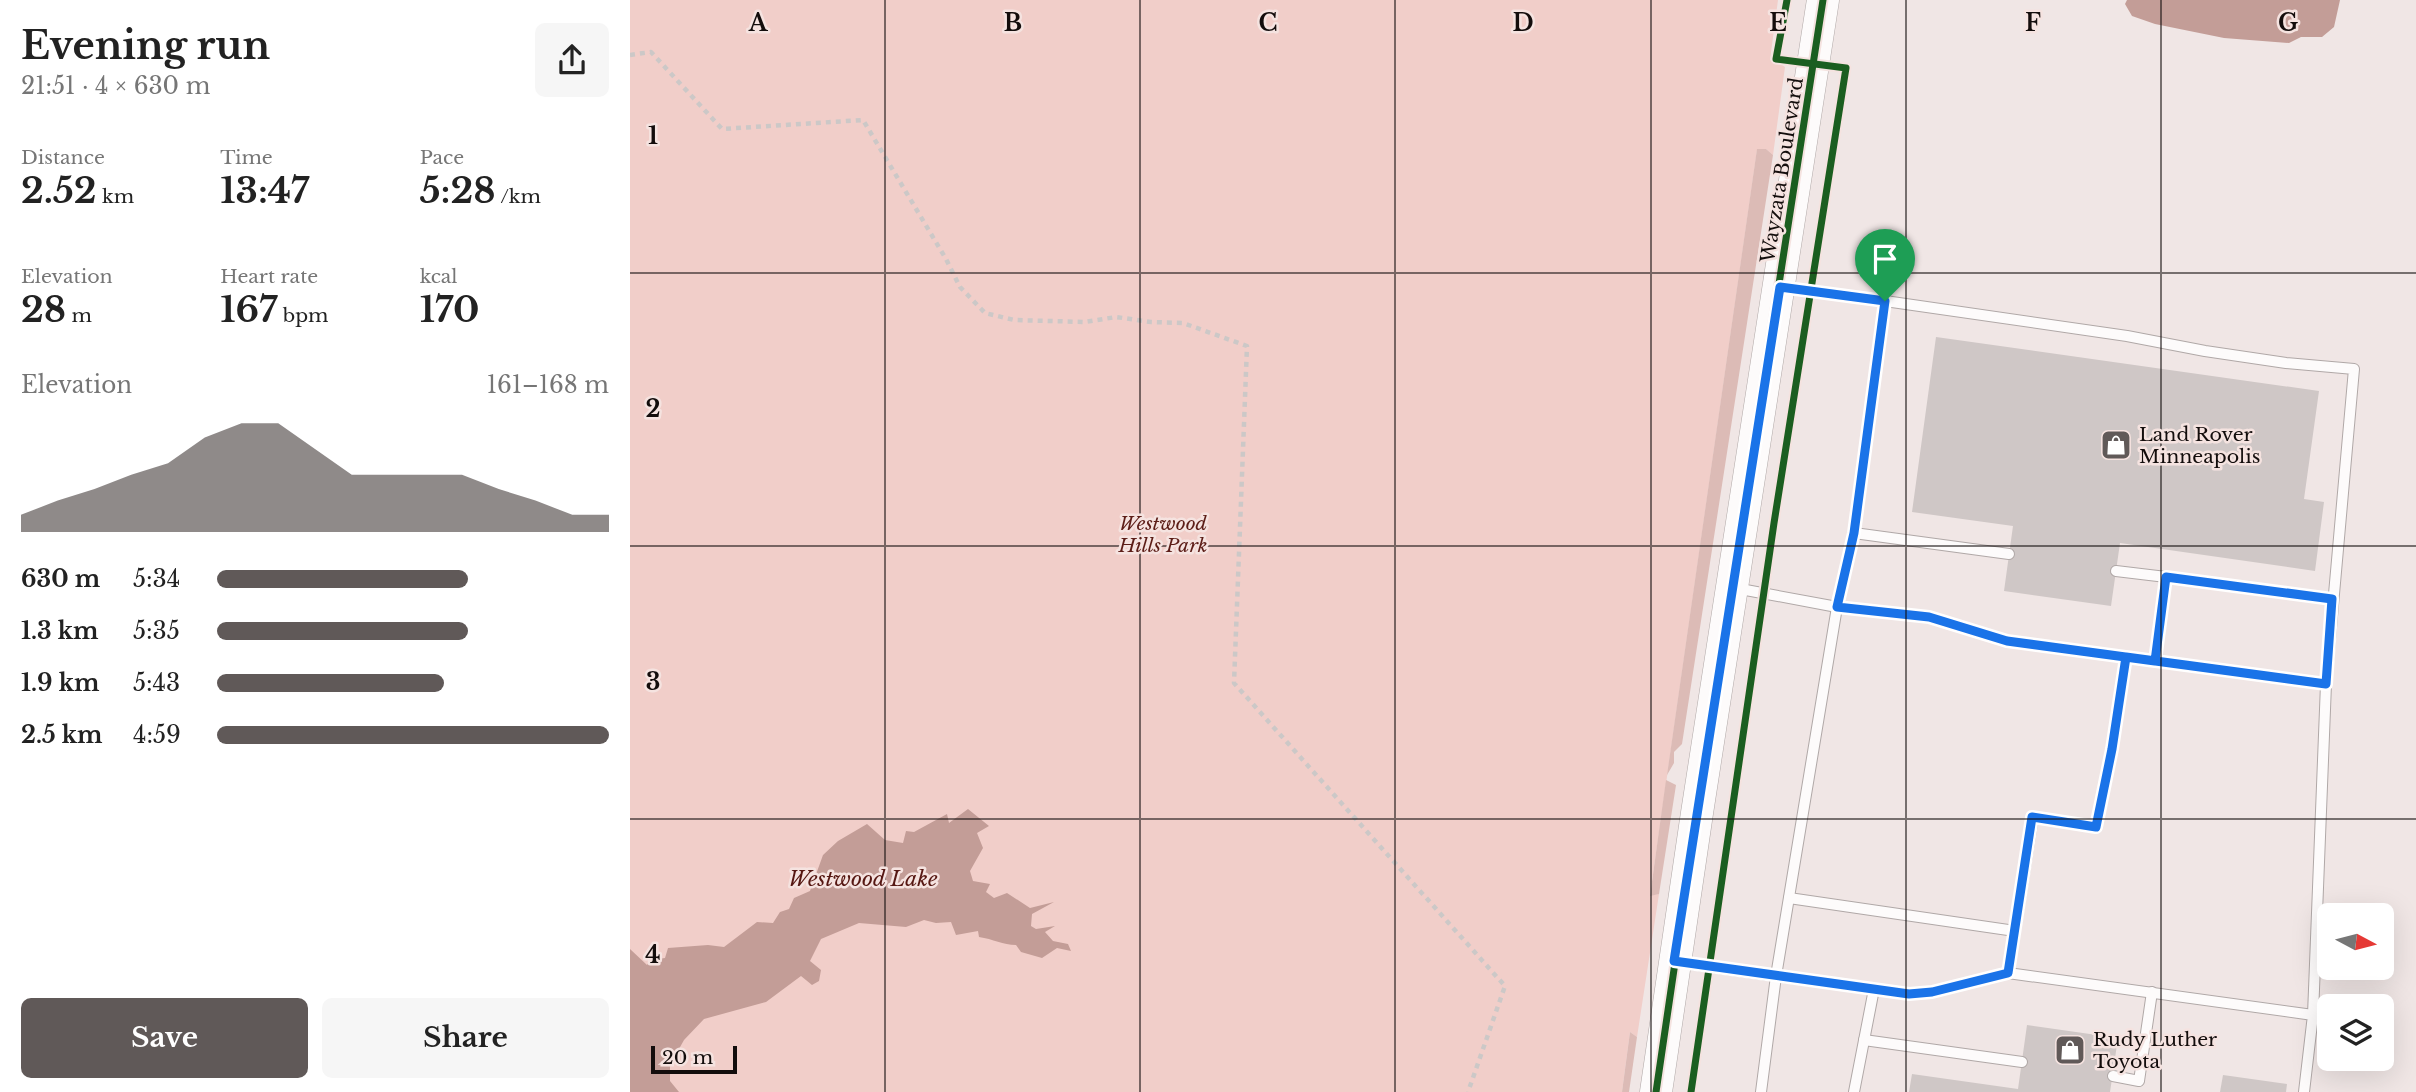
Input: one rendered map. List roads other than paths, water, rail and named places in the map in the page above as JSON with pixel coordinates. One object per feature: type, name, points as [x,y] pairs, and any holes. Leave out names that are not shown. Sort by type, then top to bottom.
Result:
[{"type":"street","name":"Wayzata Boulevard","points":[[1656,1092],[1674,961],[1824,0]]},
{"type":"lane","points":[[1780,287],[2127,336],[2245,357],[2354,369],[2326,684],[2312,1015],[2304,1092]]},
{"type":"lane","points":[[1761,1092],[1776,976],[1837,607],[1854,533],[1885,301]]},
{"type":"lane","points":[[1854,533],[2009,554]]},
{"type":"lane","points":[[2116,571],[2332,599]]},
{"type":"lane","points":[[2155,661],[2166,577]]},
{"type":"lane","points":[[1733,588],[1837,607],[1929,617],[2007,641],[2326,684]]},
{"type":"lane","points":[[2008,973],[2032,817],[2096,827],[2112,749],[2126,657]]},
{"type":"lane","points":[[1789,898],[2015,932]]},
{"type":"lane","points":[[1674,961],[1909,994],[1932,992],[2008,973],[2312,1015]]},
{"type":"lane","points":[[1854,1092],[1874,989]]},
{"type":"lane","points":[[2113,1076],[2139,1080],[2152,992]]},
{"type":"lane","points":[[1864,1040],[2022,1062]]},
{"type":"water","points":[[2127,0],[2340,0],[2334,27],[2322,37],[2301,37],[2289,43],[2224,38],[2155,24],[2132,16],[2125,4]]},
{"type":"water","name":"Westwood Lake","points":[[968,809],[989,826],[977,833],[983,848],[970,871],[973,881],[990,884],[986,892],[994,898],[1007,893],[1030,908],[1054,902],[1032,914],[1031,926],[1036,929],[1055,926],[1045,932],[1053,941],[1068,944],[1071,951],[1057,948],[1042,958],[1021,952],[1016,945],[979,937],[978,931],[956,935],[951,922],[936,923],[924,920],[906,927],[859,923],[821,939],[810,961],[821,970],[819,981],[812,985],[801,976],[766,1002],[704,1019],[684,1040],[670,1065],[670,1081],[679,1092],[630,1092],[630,949],[647,965],[651,960],[665,958],[668,948],[708,945],[724,947],[757,922],[773,923],[780,912],[789,909],[794,898],[810,891],[823,855],[838,841],[867,824],[885,840],[903,843],[906,831],[914,832],[947,814],[949,823]]},
{"type":"place","name":"Land Rover Minneapolis","points":[[2116,445]]},
{"type":"place","name":"Rudy Luther Toyota","points":[[2070,1050]]},
{"type":"park label","name":"Westwood Hills Park","points":[[1163,534]]}]
